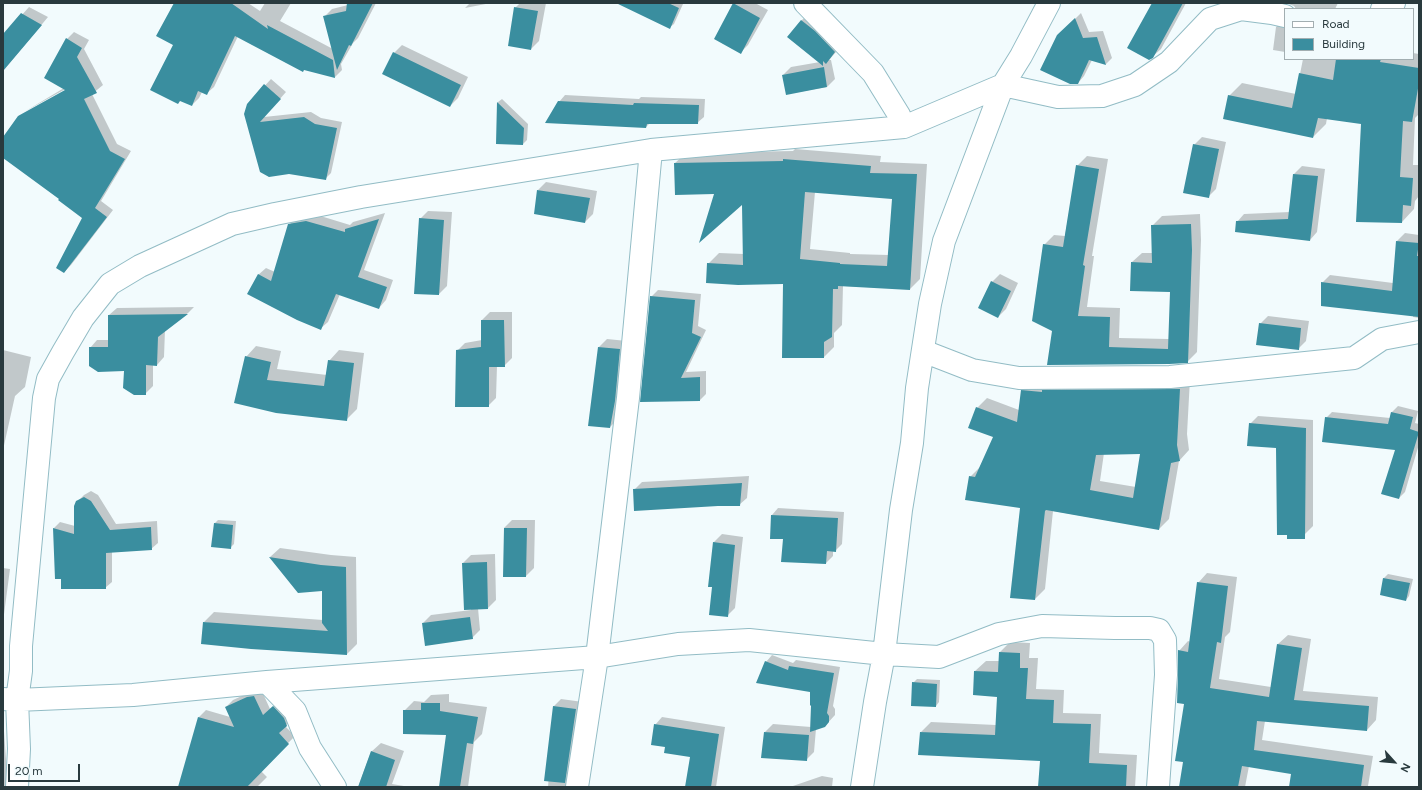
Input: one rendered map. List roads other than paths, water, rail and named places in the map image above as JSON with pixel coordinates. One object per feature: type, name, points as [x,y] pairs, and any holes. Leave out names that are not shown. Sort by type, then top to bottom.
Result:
[{"type":"street","points":[[806,3],[873,73],[900,115],[904,127]]},
{"type":"street","points":[[862,787],[884,654],[901,510],[912,443],[917,388],[930,304],[944,241],[1003,85],[1021,56],[1048,3]]},
{"type":"street","points":[[1384,8],[1394,3]]},
{"type":"street","points":[[18,787],[20,749],[10,699],[21,671],[21,646],[44,398],[48,379],[82,318],[110,284],[140,266],[232,224],[361,197],[651,150],[904,127],[1003,85],[1058,97],[1102,96],[1135,85],[1169,62],[1210,19],[1241,9],[1284,16]]},
{"type":"street","points":[[577,787],[597,657],[628,398],[651,150]]},
{"type":"street","points":[[923,351],[972,370],[1019,378],[1170,377],[1354,358],[1382,339],[1419,332]]},
{"type":"street","points":[[10,699],[133,695],[267,682],[597,657],[678,644],[749,640],[884,654],[939,657],[998,634],[1042,626],[1150,628],[1159,630],[1165,640],[1166,675],[1158,787]]},
{"type":"street","points":[[267,682],[295,711],[310,748],[334,787]]}]
